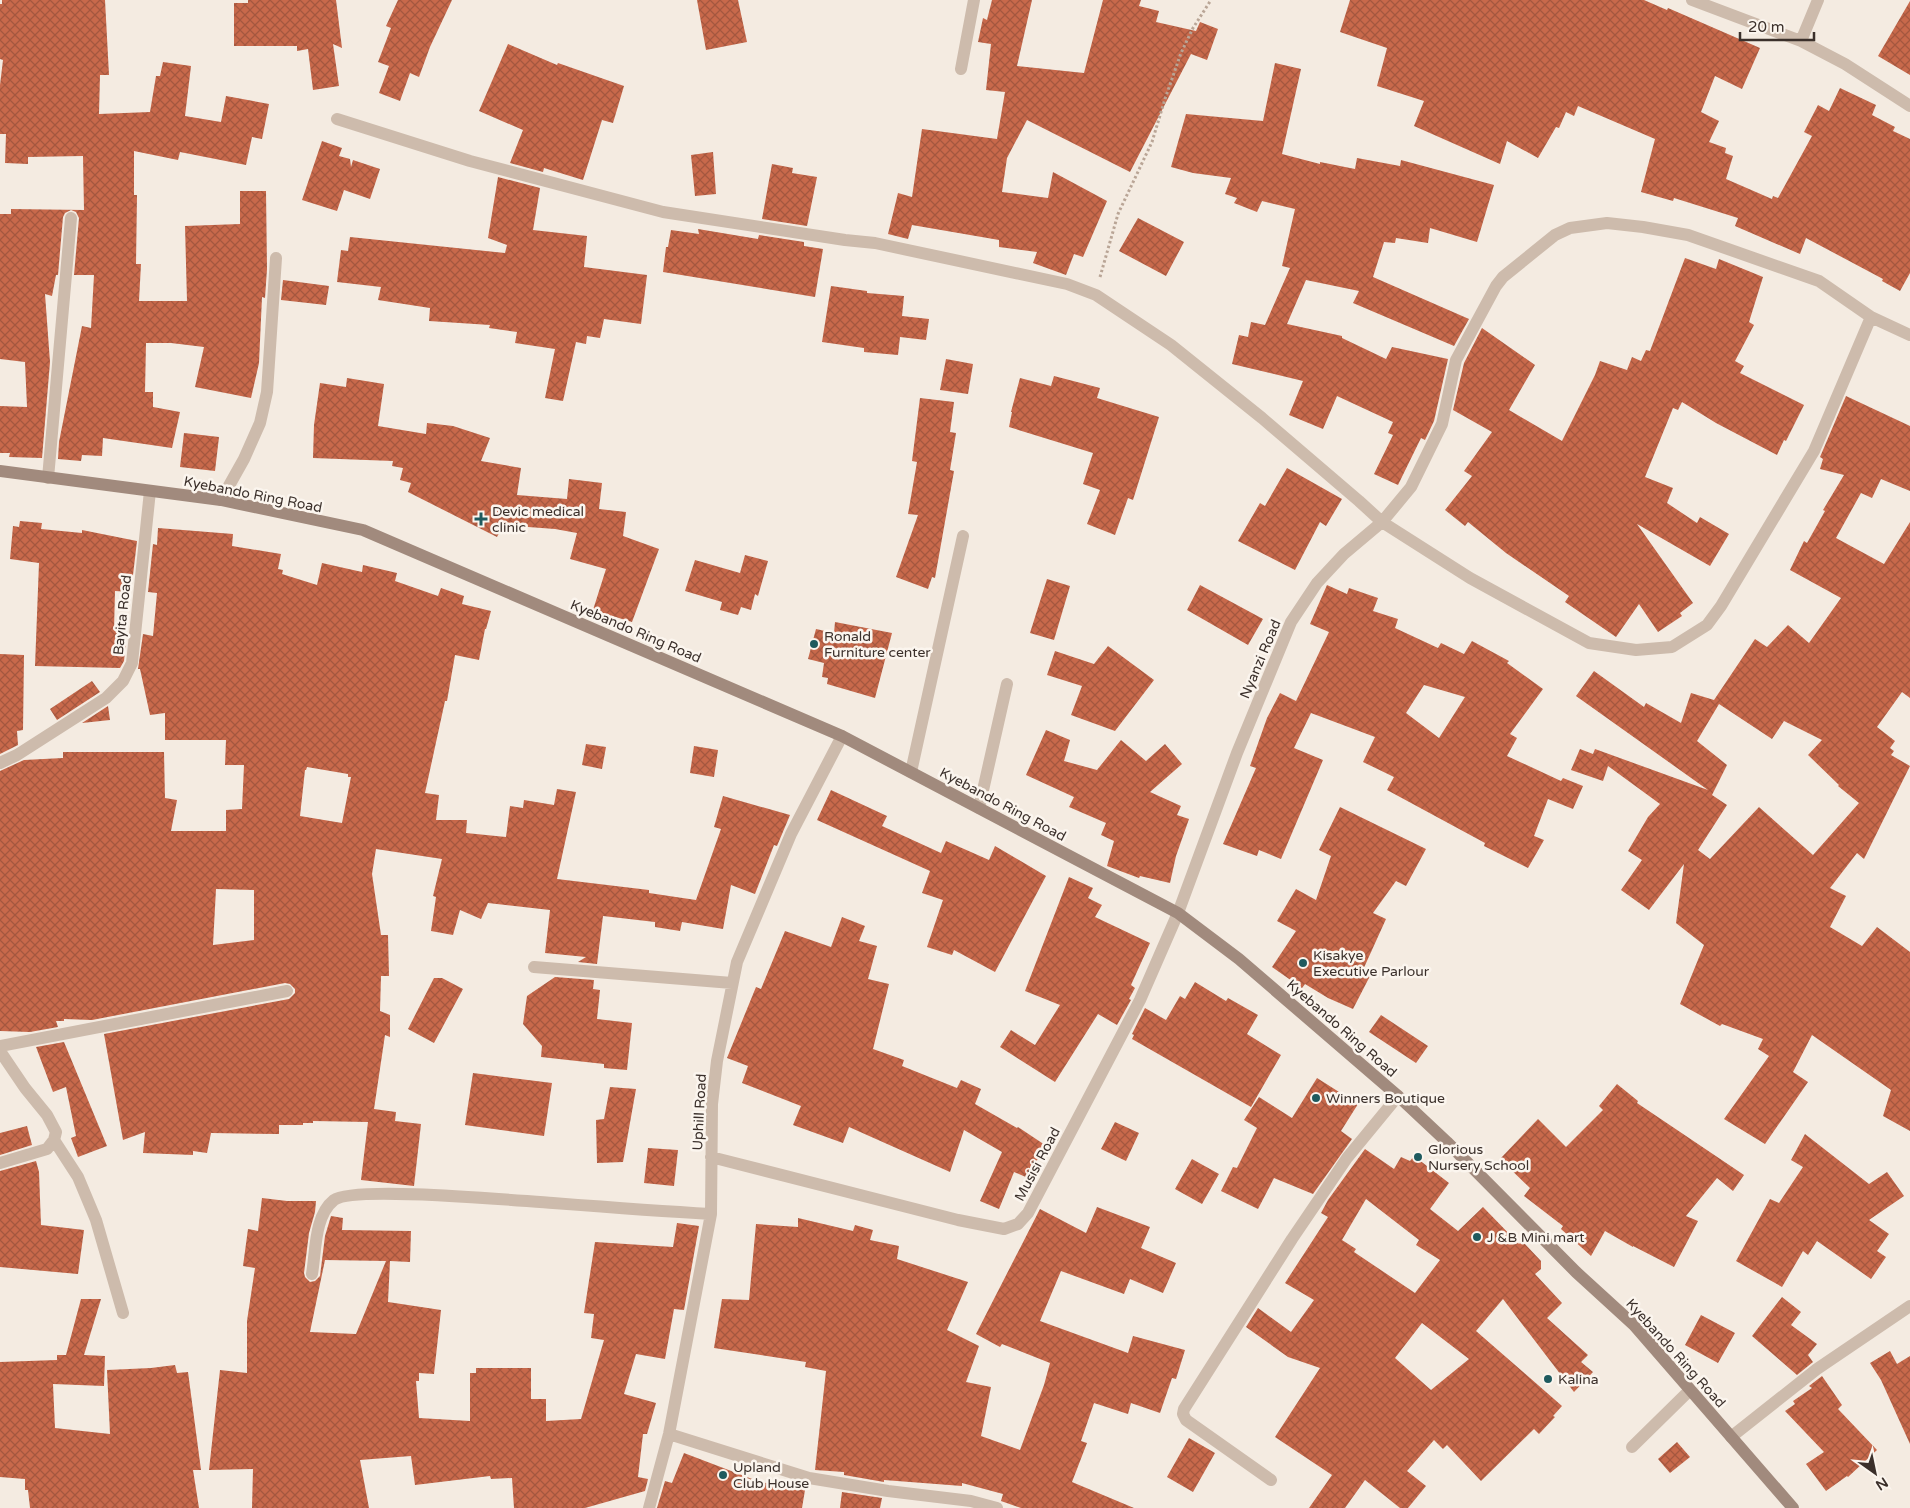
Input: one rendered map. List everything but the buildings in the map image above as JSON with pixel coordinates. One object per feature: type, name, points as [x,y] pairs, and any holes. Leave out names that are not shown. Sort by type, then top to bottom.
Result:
[{"type":"street","points":[[961,69],[974,0]]},
{"type":"street","points":[[1692,0],[1801,41],[1845,64],[1910,106]]},
{"type":"street","points":[[1801,41],[1818,0]]},
{"type":"street","points":[[337,119],[470,161],[663,212],[875,243],[1068,284],[1096,295],[1179,351],[1262,418],[1359,500],[1382,522],[1470,578],[1590,644],[1636,650],[1672,647],[1707,626],[1721,606],[1809,459],[1870,317]]},
{"type":"street","points":[[48,478],[71,218]]},
{"type":"street","name":"Nyanzi Road","points":[[1178,913],[1237,753],[1291,622],[1318,583],[1344,554],[1382,522],[1411,486],[1442,424],[1456,360],[1496,286],[1503,277],[1555,235],[1570,228],[1607,223],[1688,235],[1819,281],[1870,317],[1910,335]]},
{"type":"street","points":[[220,500],[244,459],[262,415],[267,392],[276,258]]},
{"type":"street","name":"Kyebando Ring Road","points":[[0,471],[220,500],[363,530],[842,736],[1178,913],[1239,959],[1398,1096],[1447,1142],[1576,1272],[1634,1325],[1793,1508]]},
{"type":"street","name":"Bayita Road","points":[[0,763],[17,755],[106,698],[119,686],[128,673],[132,663],[150,491]]},
{"type":"street","points":[[911,772],[963,536]]},
{"type":"street","points":[[979,808],[1007,684]]},
{"type":"street","name":"Uphill Road","points":[[650,1506],[669,1434],[711,1214],[712,1104],[717,1061],[737,962],[791,834],[842,736]]},
{"type":"street","name":"Musisi Road","points":[[711,1157],[958,1220],[1004,1229],[1018,1224],[1028,1213],[1140,1000],[1178,913]]},
{"type":"street","points":[[534,967],[732,983]]},
{"type":"street","points":[[0,1046],[287,991]]},
{"type":"street","points":[[0,1051],[53,1124],[56,1132],[54,1140],[47,1149],[0,1163]]},
{"type":"street","points":[[1271,1480],[1186,1420],[1183,1414],[1184,1409],[1292,1239],[1342,1166],[1398,1096]]},
{"type":"street","points":[[54,1140],[78,1177],[96,1220],[123,1313]]},
{"type":"street","points":[[312,1274],[320,1220],[327,1206],[336,1198],[371,1195],[429,1195],[711,1214]]},
{"type":"street","points":[[1731,1437],[1817,1369],[1910,1306]]},
{"type":"street","points":[[1632,1447],[1690,1390]]},
{"type":"street","points":[[669,1434],[809,1478],[888,1491],[971,1501],[997,1508]]},
{"type":"street","points":[[638,1508],[650,1506]]},
{"type":"path","points":[[1096,295],[1118,214],[1152,142],[1181,54],[1193,28],[1211,0]]},
{"type":"place","name":"Devic medical clinic","points":[[481,519]]},
{"type":"place","name":"Ronald Furniture center","points":[[814,644]]},
{"type":"place","name":"Kisakye Executive Parlour","points":[[1303,963]]},
{"type":"place","name":"Winners Boutique","points":[[1316,1098]]},
{"type":"place","name":"Glorious Nursery School","points":[[1418,1157]]},
{"type":"place","name":"J &B Mini mart","points":[[1477,1237]]},
{"type":"place","name":"Kalina","points":[[1548,1379]]},
{"type":"place","name":"Upland Club House","points":[[723,1475]]}]
